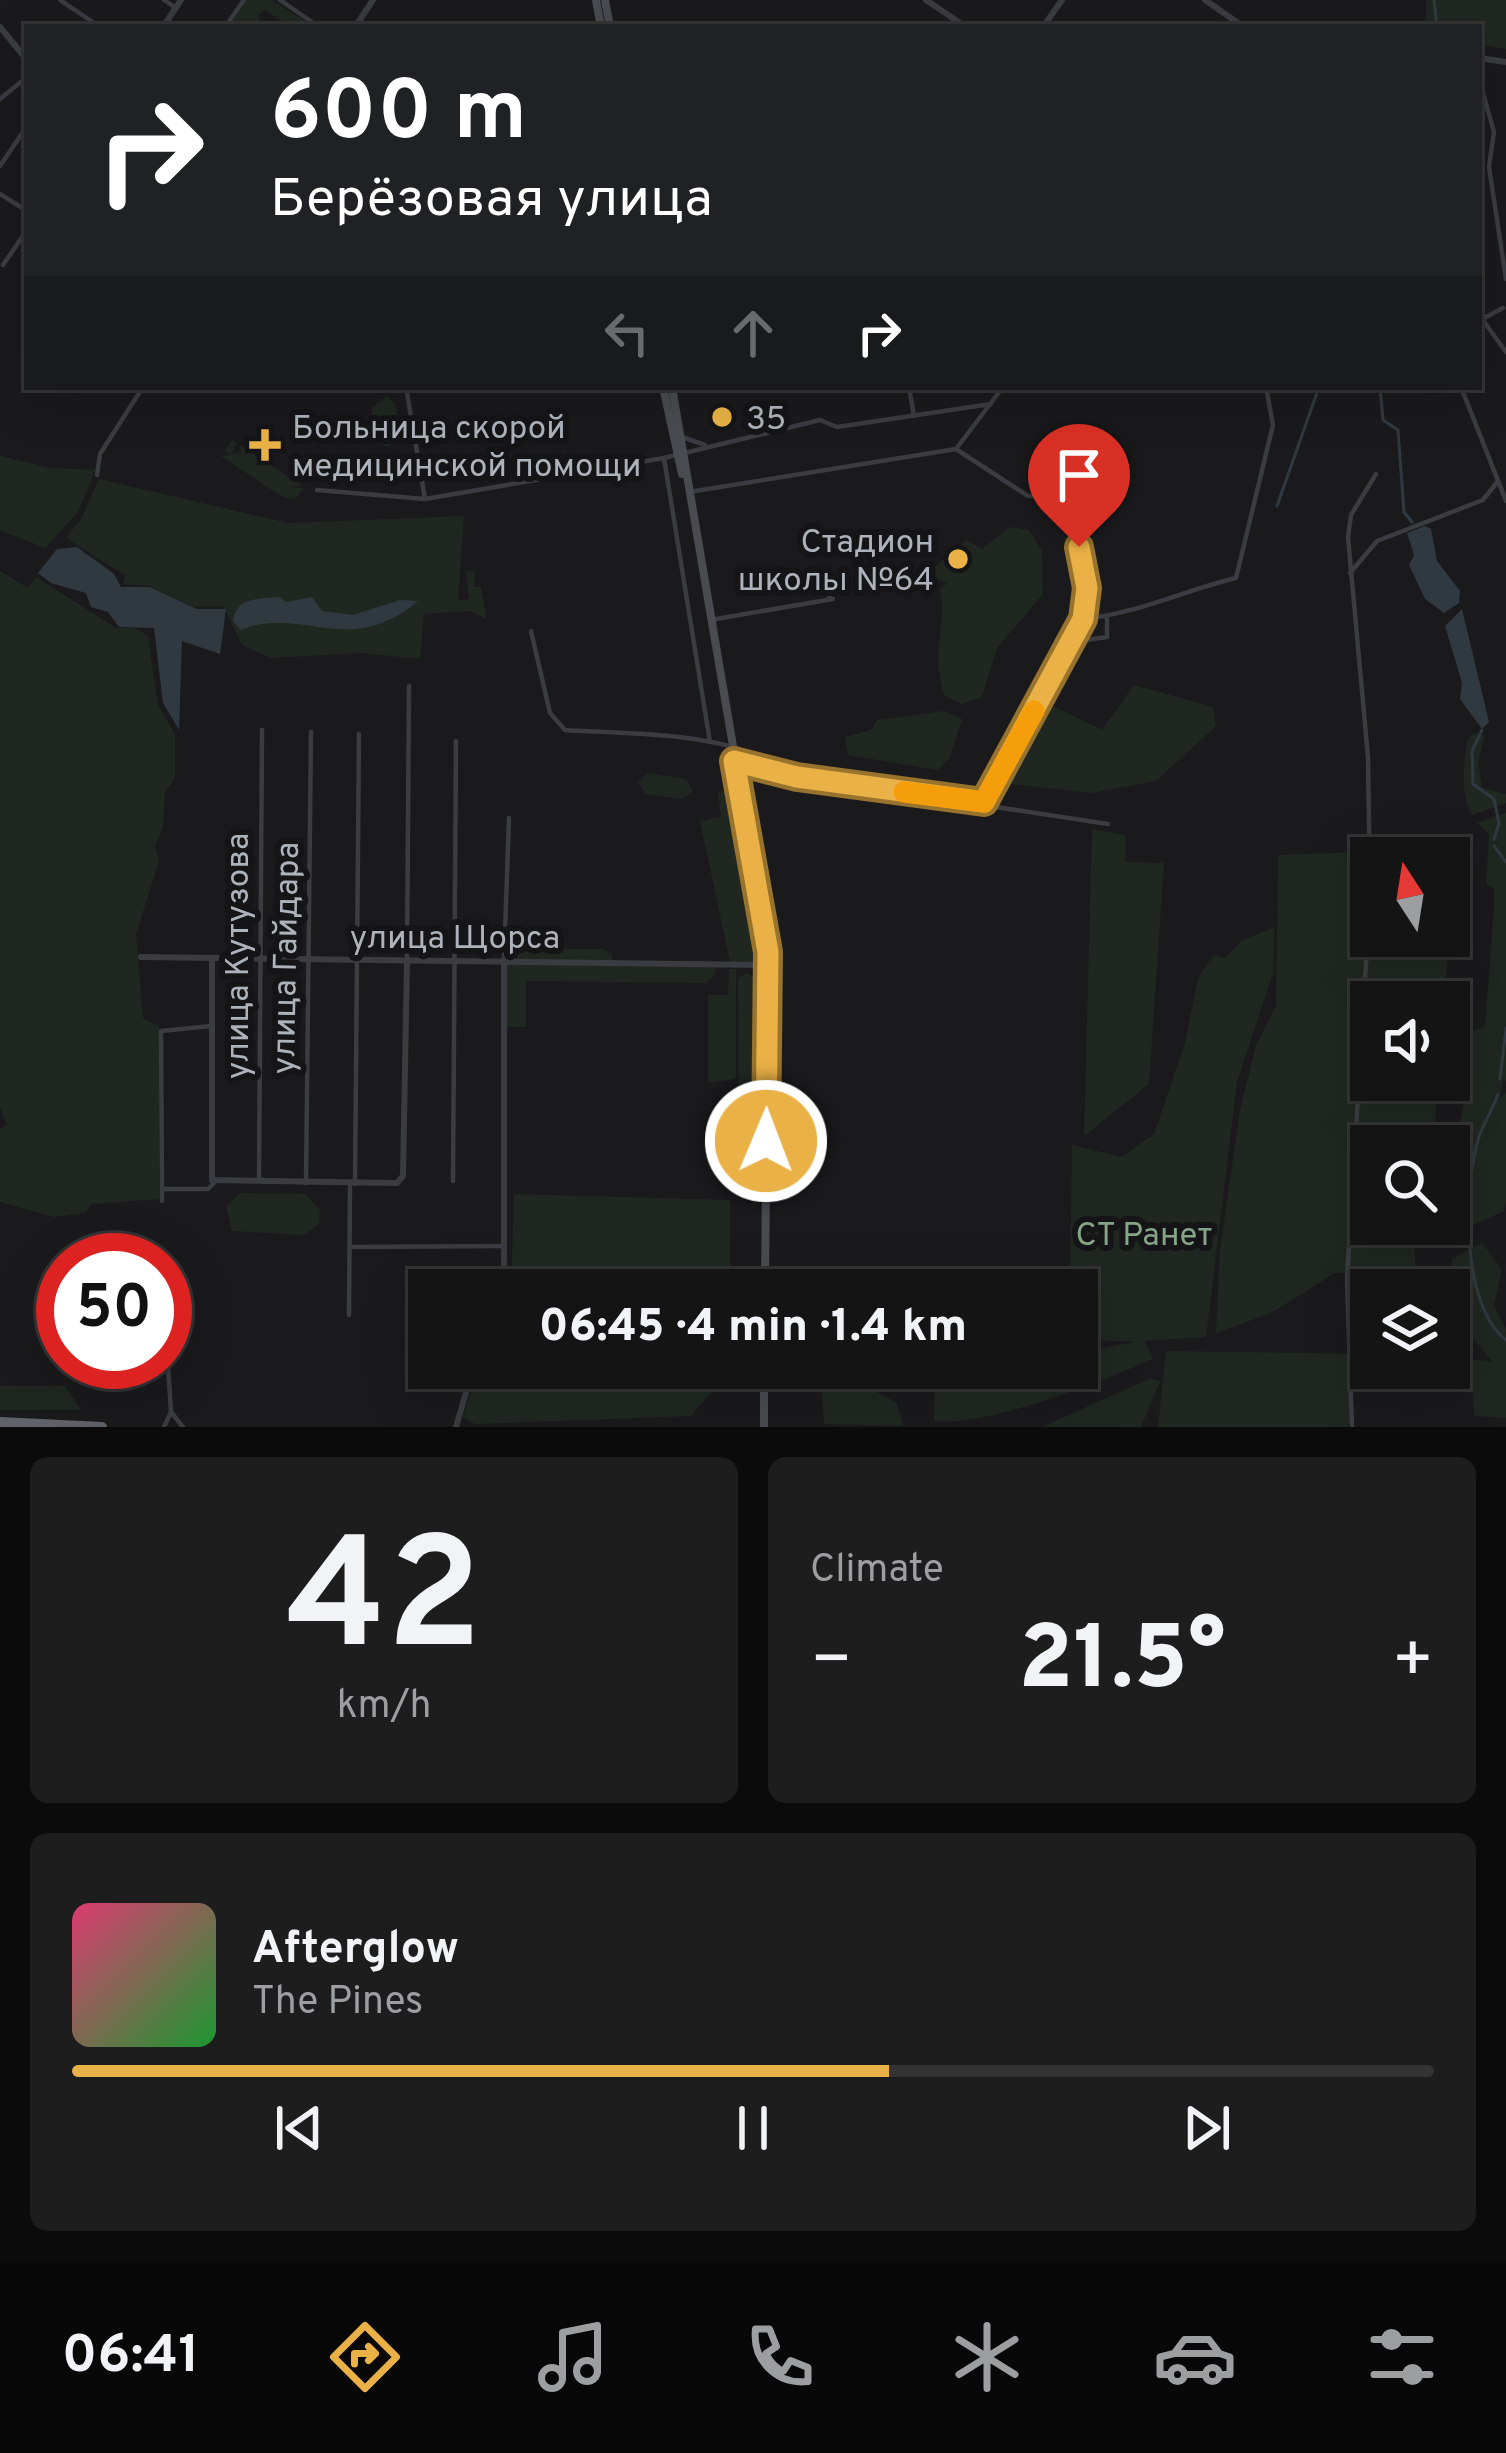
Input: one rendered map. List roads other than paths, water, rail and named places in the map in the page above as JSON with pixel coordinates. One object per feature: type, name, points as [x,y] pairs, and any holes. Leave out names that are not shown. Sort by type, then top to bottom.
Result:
[{"type":"highway","points":[[0,1422],[102,1427]]},
{"type":"main road","points":[[669,390],[680,454]]},
{"type":"main road","points":[[669,390],[768,964],[765,1269]]},
{"type":"main road","points":[[764,1389],[764,1427]]},
{"type":"street","points":[[60,0],[96,24]]},
{"type":"street","points":[[164,0],[178,4]]},
{"type":"street","points":[[280,0],[316,24]]},
{"type":"street","points":[[926,0],[962,24]]},
{"type":"street","points":[[1205,0],[1240,24]]},
{"type":"street","points":[[0,27],[3,38]]},
{"type":"street","points":[[0,99],[24,79]]},
{"type":"street","points":[[1482,90],[1494,132],[1489,167],[1506,279]]},
{"type":"street","points":[[0,166],[24,130]]},
{"type":"street","points":[[3,266],[24,234]]},
{"type":"street","points":[[1482,319],[1503,308]]},
{"type":"street","points":[[1482,322],[1506,352]]},
{"type":"street","points":[[97,476],[100,454],[141,390]]},
{"type":"street","points":[[406,390],[424,500]]},
{"type":"street","points":[[910,390],[914,416]]},
{"type":"street","points":[[956,449],[1001,390]]},
{"type":"street","points":[[1083,619],[1162,605],[1175,593],[1236,578],[1273,424],[1267,390]]},
{"type":"street","points":[[1462,390],[1506,501]]},
{"type":"street","points":[[317,490],[424,500],[664,458],[820,420],[837,427],[991,404]]},
{"type":"street","points":[[680,436],[705,445]]},
{"type":"street","points":[[687,493],[956,449],[1028,496],[1059,496],[1065,483],[1095,466]]},
{"type":"street","points":[[664,458],[710,742]]},
{"type":"street","points":[[1352,1427],[1347,1280],[1364,1018],[1368,757],[1348,575],[1348,521],[1376,474]]},
{"type":"street","points":[[1348,575],[1377,541],[1484,500],[1498,481]]},
{"type":"street","points":[[984,802],[1083,619],[1087,588],[1065,483]]},
{"type":"street","points":[[710,620],[832,599],[825,570]]},
{"type":"street","points":[[1072,642],[1107,637],[1106,617]]},
{"type":"street","points":[[531,631],[550,713],[565,730],[710,742],[758,755],[769,767]]},
{"type":"street","points":[[162,1189],[208,1189],[215,1182],[397,1183],[404,1176],[409,686]]},
{"type":"street","name":"улица Кутузова","points":[[259,1183],[262,730]]},
{"type":"street","name":"улица Гайдара","points":[[305,1184],[311,733]]},
{"type":"street","points":[[350,1315],[358,734]]},
{"type":"street","points":[[453,1181],[456,741]]},
{"type":"street","points":[[734,761],[797,777],[1108,824]]},
{"type":"street","points":[[504,1269],[509,818]]},
{"type":"street","name":"улица Щорса","points":[[141,957],[768,964]]},
{"type":"street","points":[[212,959],[211,1175],[215,1182]]},
{"type":"street","points":[[162,1201],[161,1031],[211,1026]]},
{"type":"street","points":[[350,1247],[504,1246]]},
{"type":"street","points":[[164,1427],[171,1412],[170,1389]]},
{"type":"street","points":[[456,1427],[467,1389]]},
{"type":"street","points":[[171,1412],[183,1427]]},
{"type":"waterway","points":[[1434,0],[1437,24]]},
{"type":"waterway","points":[[1277,506],[1318,390]]},
{"type":"waterway","points":[[1380,390],[1383,420],[1398,430],[1404,512],[1412,522]]},
{"type":"waterway","points":[[1482,730],[1472,751],[1473,784],[1494,799],[1499,823],[1494,839]]},
{"type":"waterway","points":[[1494,846],[1506,862]]},
{"type":"waterway","points":[[1500,1079],[1506,1028]]},
{"type":"waterway","points":[[1498,1094],[1479,1137],[1469,1214],[1473,1274],[1491,1323],[1506,1340]]},
{"type":"place","name":"35","points":[[722,417]]},
{"type":"place","name":"Больница скорой медицинской помощи","points":[[265,445]]},
{"type":"place","name":"Стадион школы №64","points":[[958,559]]},
{"type":"park label","name":"СТ Ранет","points":[[1144,1233]]}]
